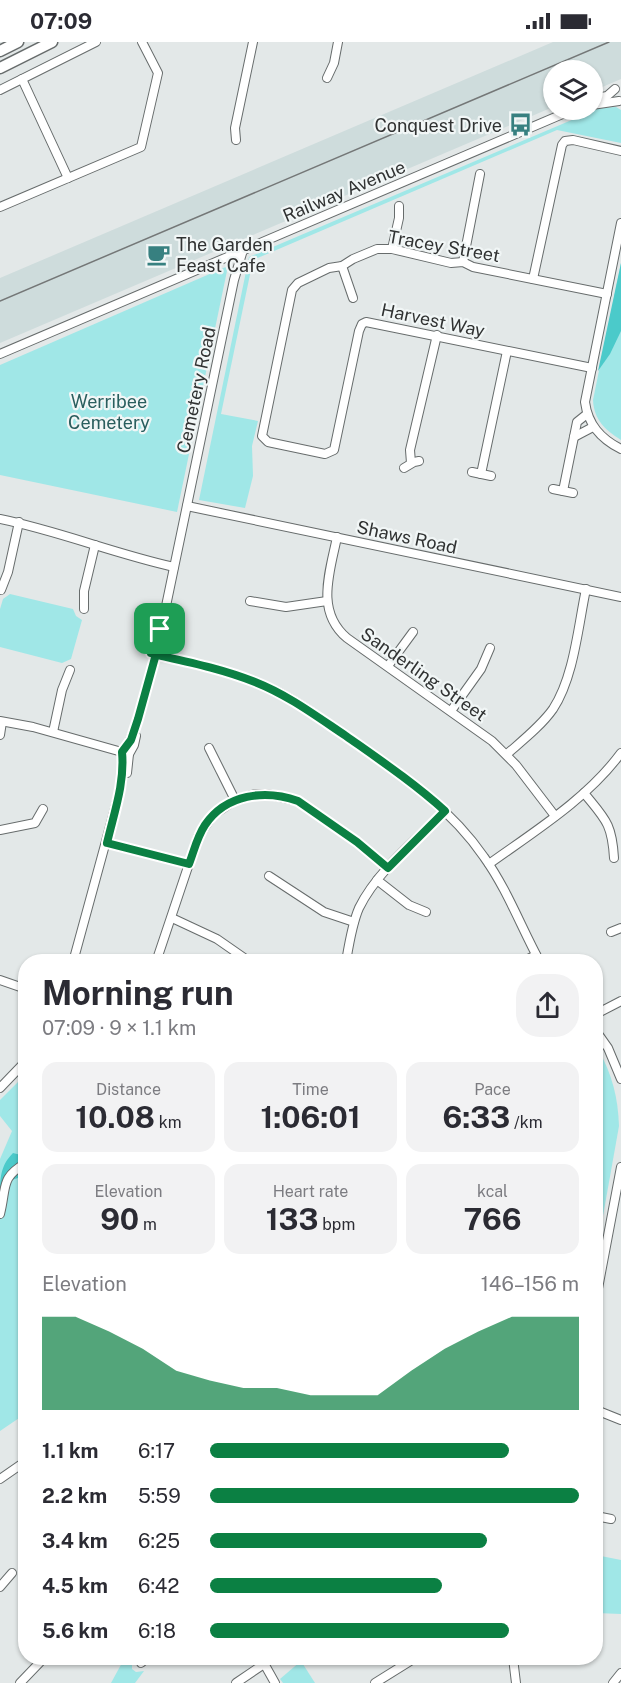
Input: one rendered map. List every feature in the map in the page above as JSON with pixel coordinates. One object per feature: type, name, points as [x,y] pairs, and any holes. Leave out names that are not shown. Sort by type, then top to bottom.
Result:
[{"type":"highway","points":[[0,51],[18,42]]},
{"type":"highway","points":[[0,68],[52,42]]},
{"type":"street","points":[[0,90],[96,42]]},
{"type":"street","points":[[0,207],[141,147],[158,73],[142,42]]},
{"type":"street","points":[[236,140],[235,128],[253,42]]},
{"type":"street","points":[[327,78],[334,63],[338,42]]},
{"type":"street","points":[[22,80],[68,178]]},
{"type":"street","points":[[603,97],[618,87]]},
{"type":"street","points":[[618,87],[616,97],[620,101]]},
{"type":"street","points":[[603,103],[620,101]]},
{"type":"street","name":"Railway Avenue","points":[[0,354],[548,120]]},
{"type":"street","points":[[533,279],[562,145],[565,141],[573,140],[621,151]]},
{"type":"street","points":[[463,262],[480,174]]},
{"type":"street","points":[[392,249],[399,218],[399,206]]},
{"type":"street","points":[[621,223],[585,402],[593,428],[602,437],[621,449]]},
{"type":"street","name":"Tracey Street","points":[[263,438],[261,433],[292,290],[298,283],[328,268],[342,266],[352,259],[377,249],[392,249],[451,263],[463,262],[473,267],[607,294]]},
{"type":"street","name":"Cemetery Road","points":[[74,954],[107,843],[120,790],[129,768],[126,753],[134,745],[138,719],[188,506],[238,252]]},
{"type":"street","points":[[342,266],[353,298]]},
{"type":"street","name":"Harvest Way","points":[[263,438],[268,442],[325,454],[334,450],[360,331],[364,322],[371,321],[592,368]]},
{"type":"street","points":[[412,464],[410,450],[437,335]]},
{"type":"street","points":[[481,474],[507,351]]},
{"type":"street","points":[[563,491],[578,420],[587,414]]},
{"type":"street","points":[[574,437],[593,428]]},
{"type":"street","points":[[472,472],[491,476]]},
{"type":"street","points":[[553,489],[573,493]]},
{"type":"street","name":"Shaws Road","points":[[188,506],[621,597]]},
{"type":"street","points":[[0,519],[19,522],[139,559],[174,567]]},
{"type":"street","points":[[1,590],[8,572],[19,522]]},
{"type":"street","name":"Sanderling Street","points":[[337,537],[327,601],[331,619],[342,634],[487,737],[507,754],[555,816]]},
{"type":"street","points":[[84,609],[84,591],[95,545]]},
{"type":"street","points":[[507,754],[543,721],[561,694],[568,676],[586,589]]},
{"type":"street","points":[[249,601],[286,608],[327,601]]},
{"type":"street","points":[[388,666],[412,632]]},
{"type":"street","points":[[451,711],[481,669],[490,648]]},
{"type":"street","points":[[153,654],[227,672],[283,694],[404,777],[445,811],[469,836],[489,864],[536,954]]},
{"type":"street","points":[[52,732],[64,684],[70,670]]},
{"type":"street","points":[[0,735],[1,722],[52,732],[126,753]]},
{"type":"street","points":[[209,748],[235,800]]},
{"type":"street","points":[[489,864],[584,793],[609,769],[621,753]]},
{"type":"street","points":[[584,793],[610,827],[614,858]]},
{"type":"street","points":[[159,954],[198,837],[213,815],[235,800],[255,794],[267,794],[298,801],[357,842],[388,868]]},
{"type":"street","points":[[0,830],[35,823],[43,809]]},
{"type":"street","points":[[348,954],[354,922],[364,899],[388,868],[445,811]]},
{"type":"street","points":[[107,843],[189,864]]},
{"type":"street","points":[[270,876],[324,912],[354,922]]},
{"type":"street","points":[[377,880],[409,905],[426,912]]},
{"type":"street","points":[[171,921],[217,939],[239,954]]},
{"type":"street","points":[[611,932],[621,928]]},
{"type":"street","points":[[0,980],[18,986]]},
{"type":"street","points":[[603,1010],[621,1001]]},
{"type":"street","points":[[603,1041],[621,1079]]},
{"type":"street","points":[[0,1088],[18,1069]]},
{"type":"street","points":[[0,1214],[6,1177],[10,1171],[18,1166]]},
{"type":"street","points":[[603,1262],[621,1167]]},
{"type":"street","points":[[603,1413],[621,1420]]},
{"type":"street","points":[[0,1479],[18,1467]]},
{"type":"street","points":[[603,1517],[611,1519]]},
{"type":"street","points":[[0,1587],[12,1573]]},
{"type":"street","points":[[20,1683],[37,1665]]},
{"type":"street","points":[[236,1683],[258,1665]]},
{"type":"street","points":[[265,1665],[275,1683]]},
{"type":"street","points":[[375,1683],[404,1665]]},
{"type":"street","points":[[514,1665],[516,1683]]},
{"type":"street","points":[[613,1683],[621,1673]]},
{"type":"shaded area","points":[[553,42],[621,42],[621,79],[603,87],[603,60],[543,60],[543,111],[0,343],[0,278]]},
{"type":"shaded area","points":[[621,263],[621,331],[610,354],[598,371]]},
{"type":"shaded area","points":[[13,1153],[18,1154],[18,1178],[11,1180],[0,1198],[0,1185],[5,1163]]},
{"type":"green space","points":[[616,107],[621,110],[621,143],[557,130],[253,260],[221,414],[258,421],[252,446],[253,476],[245,508],[199,500],[249,257],[572,120],[603,120],[603,108]]},
{"type":"green space","points":[[621,263],[621,440],[601,424],[593,400]]},
{"type":"green space","name":"Werribee Cemetery","points":[[228,266],[177,512],[0,475],[0,365]]},
{"type":"green space","points":[[10,594],[73,609],[76,616],[82,620],[71,659],[62,663],[0,647],[0,609],[3,599]]},
{"type":"green space","points":[[603,1060],[613,1086],[619,1126],[603,1216]]},
{"type":"green space","points":[[18,1082],[18,1419],[0,1431],[0,1159],[12,1131],[0,1116],[0,1100]]},
{"type":"green space","points":[[603,1556],[621,1560],[621,1614],[603,1613]]},
{"type":"green space","points":[[121,1665],[132,1665],[132,1669],[136,1672],[144,1671],[135,1683],[111,1683]]},
{"type":"green space","points":[[296,1665],[304,1665],[315,1683],[283,1683],[280,1679]]},
{"type":"railway","points":[[0,301],[609,42]]},
{"type":"place","name":"Conquest Drive","points":[[520,125]]},
{"type":"place","name":"The Garden Feast Cafe","points":[[158,254]]},
{"type":"route","points":[[160,629],[151,653],[156,654],[162,656],[227,672],[283,694],[411,782],[445,811],[388,868],[357,842],[298,801],[267,794],[255,794],[235,800],[213,815],[198,837],[189,864],[107,843],[120,790],[124,763],[122,752],[131,740],[138,719],[146,685],[153,668],[156,654],[159,642],[160,629]]}]
